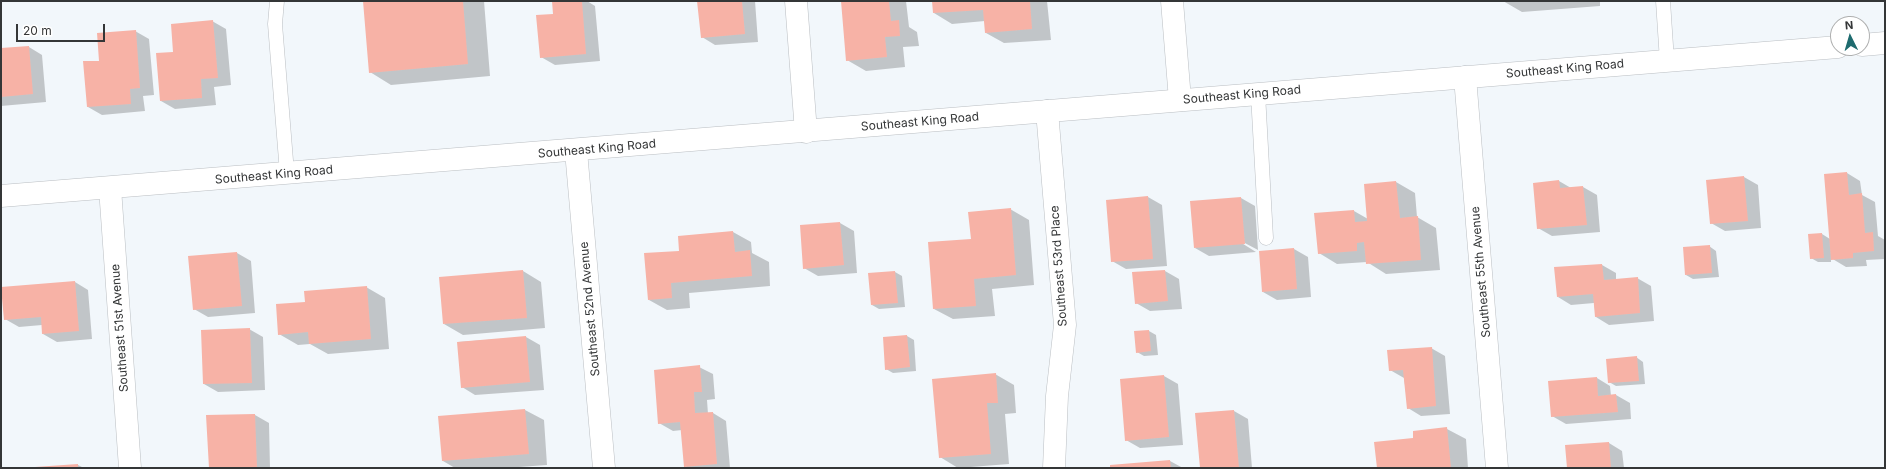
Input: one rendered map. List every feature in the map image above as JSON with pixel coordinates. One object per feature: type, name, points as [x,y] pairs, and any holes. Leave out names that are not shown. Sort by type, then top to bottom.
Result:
[{"type":"main road","points":[[796,1],[806,132]]},
{"type":"main road","points":[[1172,1],[1180,100]]},
{"type":"main road","points":[[1870,44],[1885,43]]},
{"type":"main road","name":"Southeast King Road","points":[[1,196],[576,151],[1180,100],[1830,48]]},
{"type":"main road","name":"Southeast 55th Avenue","points":[[1465,77],[1497,468]]},
{"type":"main road","name":"Southeast 53rd Place","points":[[1047,111],[1065,325],[1057,396],[1054,468]]},
{"type":"main road","name":"Southeast 52nd Avenue","points":[[576,151],[604,468]]},
{"type":"main road","name":"Southeast 51st Avenue","points":[[110,188],[130,468]]},
{"type":"lane","points":[[277,1],[275,24],[287,174]]},
{"type":"lane","points":[[1663,1],[1667,61]]},
{"type":"lane","points":[[1258,94],[1266,238]]},
{"type":"building","points":[[363,1],[463,1],[468,64],[369,73]]},
{"type":"building","points":[[552,1],[582,1],[586,54],[540,58],[536,15],[553,14]]},
{"type":"building","points":[[697,1],[742,1],[745,34],[701,38]]},
{"type":"building","points":[[841,1],[889,1],[891,21],[899,20],[900,36],[885,37],[887,57],[846,61]]},
{"type":"building","points":[[932,1],[1030,1],[1032,29],[985,33],[983,10],[933,13]]},
{"type":"building","points":[[213,20],[218,78],[201,79],[202,98],[160,101],[156,53],[173,52],[171,24]]},
{"type":"building","points":[[136,30],[140,88],[130,89],[131,104],[87,107],[83,61],[99,61],[97,33]]},
{"type":"building","points":[[29,46],[33,94],[1,97],[1,48]]},
{"type":"building","points":[[1847,172],[1849,195],[1862,193],[1865,233],[1873,232],[1874,251],[1853,253],[1853,258],[1831,260],[1824,174]]},
{"type":"building","points":[[1744,176],[1748,221],[1710,224],[1706,180]]},
{"type":"building","points":[[1559,180],[1560,188],[1583,186],[1587,225],[1537,229],[1533,183]]},
{"type":"building","points":[[1396,181],[1400,218],[1418,216],[1421,260],[1366,264],[1364,242],[1357,243],[1357,251],[1318,254],[1314,213],[1354,210],[1355,222],[1367,221],[1364,184]]},
{"type":"building","points":[[1148,196],[1153,259],[1111,262],[1106,200]]},
{"type":"building","points":[[1241,197],[1245,244],[1194,248],[1190,201]]},
{"type":"building","points":[[1011,208],[1016,275],[974,279],[976,306],[933,309],[928,242],[971,239],[968,212]]},
{"type":"building","points":[[840,222],[844,265],[803,269],[800,225]]},
{"type":"building","points":[[733,231],[735,252],[750,250],[752,276],[671,283],[672,298],[648,300],[644,253],[679,251],[678,236]]},
{"type":"building","points":[[1822,233],[1824,258],[1810,259],[1808,234]]},
{"type":"building","points":[[1710,245],[1712,273],[1685,275],[1683,247]]},
{"type":"building","points":[[1294,248],[1297,289],[1262,292],[1259,251]]},
{"type":"building","points":[[237,252],[242,306],[193,310],[188,256]]},
{"type":"building","points":[[1602,264],[1604,280],[1638,277],[1640,313],[1595,317],[1593,294],[1557,297],[1554,267]]},
{"type":"building","points":[[523,270],[527,318],[443,324],[439,277]]},
{"type":"building","points":[[1165,270],[1168,301],[1135,304],[1132,272]]},
{"type":"building","points":[[895,271],[898,303],[871,305],[868,273]]},
{"type":"building","points":[[75,281],[79,331],[42,334],[41,317],[4,320],[1,287]]},
{"type":"building","points":[[367,286],[371,339],[309,344],[308,332],[278,335],[276,304],[305,302],[304,291]]},
{"type":"building","points":[[250,328],[252,383],[203,384],[201,330]]},
{"type":"building","points":[[1149,330],[1151,351],[1136,353],[1134,331]]},
{"type":"building","points":[[907,335],[910,367],[885,370],[883,337]]},
{"type":"building","points":[[526,336],[530,382],[461,388],[457,342]]},
{"type":"building","points":[[1432,347],[1436,406],[1407,409],[1403,370],[1389,371],[1387,350]]},
{"type":"building","points":[[1637,356],[1639,381],[1608,383],[1606,359]]},
{"type":"building","points":[[700,365],[702,392],[694,392],[695,413],[713,412],[717,464],[684,467],[680,422],[658,424],[654,370]]},
{"type":"building","points":[[996,373],[998,403],[987,403],[991,454],[939,458],[932,379]]},
{"type":"building","points":[[1164,375],[1169,437],[1125,441],[1120,379]]},
{"type":"building","points":[[1597,377],[1598,396],[1616,394],[1618,412],[1551,417],[1548,381]]},
{"type":"building","points":[[525,409],[529,454],[442,461],[438,416]]},
{"type":"building","points":[[1234,410],[1239,468],[1200,468],[1195,413]]},
{"type":"building","points":[[255,414],[257,468],[209,468],[206,415]]},
{"type":"building","points":[[1447,427],[1451,468],[1377,468],[1374,442],[1413,438],[1413,431]]},
{"type":"building","points":[[1609,442],[1611,468],[1567,468],[1565,445]]},
{"type":"building","points":[[1170,460],[1171,468],[1110,468],[1110,465]]},
{"type":"building","points":[[78,464],[78,468],[35,468],[35,467]]}]
